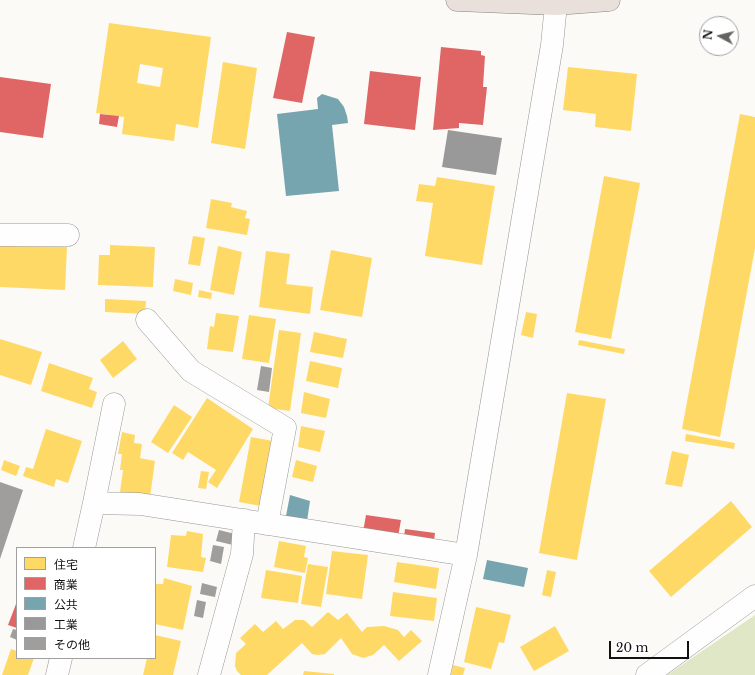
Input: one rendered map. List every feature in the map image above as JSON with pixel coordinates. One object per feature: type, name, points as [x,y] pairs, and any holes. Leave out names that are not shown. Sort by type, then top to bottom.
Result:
[{"type":"highway","points":[[457,0],[556,4],[610,0]]},
{"type":"street","points":[[439,675],[466,556],[552,45],[556,4]]},
{"type":"street","points":[[0,235],[68,235]]},
{"type":"street","points":[[147,320],[191,371],[285,428],[267,524]]},
{"type":"street","points":[[84,547],[114,404]]},
{"type":"street","points":[[94,503],[140,504],[466,556]]},
{"type":"street","points":[[209,675],[242,554],[244,520]]},
{"type":"street","points":[[647,675],[678,650],[755,596]]},
{"type":"street","points":[[57,675],[61,659]]},
{"type":"green space","points":[[755,615],[755,675],[667,675]]},
{"type":"building: 住宅","points":[[109,23],[211,37],[198,128],[176,124],[174,141],[122,134],[124,117],[96,113]],"holes":[[[140,64],[163,68],[160,87],[137,83]]]},
{"type":"building: 住宅","points":[[223,62],[257,68],[245,149],[211,143]]},
{"type":"building: 住宅","points":[[568,67],[637,74],[631,131],[595,127],[596,114],[563,110]]},
{"type":"building: 住宅","points":[[740,114],[755,117],[755,248],[720,437],[682,429]]},
{"type":"building: 住宅","points":[[604,176],[640,183],[611,339],[575,332]]},
{"type":"building: 住宅","points":[[437,177],[495,186],[482,265],[425,256],[433,203],[416,201],[419,184],[435,186]]},
{"type":"building: 住宅","points":[[211,199],[232,203],[231,207],[247,211],[245,218],[250,219],[247,235],[206,228]]},
{"type":"building: 住宅","points":[[193,236],[205,238],[200,266],[188,264]]},
{"type":"building: 住宅","points":[[110,245],[155,247],[153,287],[98,285],[99,255],[110,255]]},
{"type":"building: 住宅","points":[[0,246],[67,247],[65,290],[0,287]]},
{"type":"building: 住宅","points":[[218,246],[242,252],[234,295],[210,290]]},
{"type":"building: 住宅","points":[[331,250],[372,258],[362,317],[320,310]]},
{"type":"building: 住宅","points":[[266,251],[290,254],[286,284],[313,287],[310,314],[259,307]]},
{"type":"building: 住宅","points":[[175,279],[193,283],[191,295],[173,291]]},
{"type":"building: 住宅","points":[[199,290],[212,293],[211,299],[198,297]]},
{"type":"building: 住宅","points":[[105,299],[146,301],[145,314],[105,312]]},
{"type":"building: 住宅","points":[[526,312],[537,314],[533,338],[521,335]]},
{"type":"building: 住宅","points":[[216,313],[239,316],[233,352],[207,349],[210,326],[214,327]]},
{"type":"building: 住宅","points":[[249,315],[276,319],[269,363],[242,359]]},
{"type":"building: 住宅","points":[[279,330],[301,333],[290,411],[268,408]]},
{"type":"building: 住宅","points":[[314,332],[347,339],[343,358],[310,352]]},
{"type":"building: 住宅","points":[[0,339],[42,352],[31,385],[0,375]]},
{"type":"building: 住宅","points":[[579,340],[625,349],[624,354],[578,345]]},
{"type":"building: 住宅","points":[[123,341],[137,359],[113,378],[100,360]]},
{"type":"building: 住宅","points":[[310,361],[342,368],[338,388],[306,381]]},
{"type":"building: 住宅","points":[[49,363],[93,378],[89,389],[97,392],[92,408],[41,391]]},
{"type":"building: 住宅","points":[[304,392],[330,399],[326,418],[301,413]]},
{"type":"building: 住宅","points":[[567,393],[606,399],[577,560],[539,553]]},
{"type":"building: 住宅","points":[[207,398],[253,429],[217,488],[208,482],[216,470],[188,452],[183,460],[172,453]]},
{"type":"building: 住宅","points":[[174,405],[192,417],[168,453],[151,442]]},
{"type":"building: 住宅","points":[[301,426],[325,431],[320,452],[298,447]]},
{"type":"building: 住宅","points":[[46,429],[82,441],[68,483],[56,479],[54,487],[23,476],[26,467],[33,469]]},
{"type":"building: 住宅","points":[[122,432],[135,435],[134,443],[142,444],[140,458],[155,461],[150,497],[120,492],[123,470],[120,470],[122,454],[118,454]]},
{"type":"building: 住宅","points":[[686,434],[735,443],[734,449],[685,441]]},
{"type":"building: 住宅","points":[[251,437],[273,441],[261,506],[239,502]]},
{"type":"building: 住宅","points":[[672,451],[689,455],[682,487],[665,484]]},
{"type":"building: 住宅","points":[[4,460],[20,466],[16,476],[1,470]]},
{"type":"building: 住宅","points":[[296,460],[317,466],[313,482],[292,477]]},
{"type":"building: 住宅","points":[[201,471],[209,472],[206,489],[198,488]]},
{"type":"building: 住宅","points":[[731,501],[752,527],[671,597],[649,571]]},
{"type":"building: 住宅","points":[[187,531],[203,534],[201,557],[206,558],[203,572],[167,567],[171,535],[186,536]]},
{"type":"building: 住宅","points":[[279,541],[306,546],[304,557],[308,558],[305,573],[274,567]]},
{"type":"building: 住宅","points":[[332,551],[368,555],[362,599],[326,594]]},
{"type":"building: 住宅","points":[[397,562],[439,568],[436,589],[394,582]]},
{"type":"building: 住宅","points":[[308,564],[328,567],[321,607],[301,604]]},
{"type":"building: 住宅","points":[[266,570],[302,576],[298,603],[261,598]]},
{"type":"building: 住宅","points":[[547,570],[556,572],[551,597],[542,595]]},
{"type":"building: 住宅","points":[[164,578],[192,586],[183,630],[156,624],[156,584],[163,584]]},
{"type":"building: 住宅","points":[[393,592],[437,598],[434,621],[390,616]]},
{"type":"building: 住宅","points":[[476,607],[511,615],[504,643],[499,642],[491,669],[464,662]]},
{"type":"building: 住宅","points":[[328,612],[338,620],[347,613],[362,632],[367,627],[384,626],[398,630],[404,637],[411,630],[422,641],[399,661],[384,645],[373,655],[363,658],[352,654],[341,638],[325,654],[318,655],[312,654],[302,643],[267,675],[241,675],[237,671],[235,666],[236,653],[246,644],[240,638],[255,624],[263,632],[276,621],[283,629],[295,620],[304,620],[312,627]]},
{"type":"building: 住宅","points":[[555,626],[569,651],[534,671],[520,647]]},
{"type":"building: 住宅","points":[[156,635],[181,641],[173,675],[143,675],[147,659],[156,659]]},
{"type":"building: 住宅","points":[[11,649],[16,651],[16,659],[34,659],[28,675],[2,675]]},
{"type":"building: 住宅","points":[[453,665],[465,668],[463,675],[451,675]]},
{"type":"building: 住宅","points":[[304,671],[334,674],[334,675],[303,675]]},
{"type":"building: 商業","points":[[287,32],[315,37],[302,103],[273,98]]},
{"type":"building: 商業","points":[[441,47],[481,51],[481,55],[485,56],[483,87],[487,87],[483,125],[459,123],[459,128],[433,130]]},
{"type":"building: 商業","points":[[370,71],[421,77],[415,130],[364,124]]},
{"type":"building: 商業","points":[[0,77],[51,84],[43,138],[0,132]]},
{"type":"building: 商業","points":[[100,114],[119,116],[117,127],[99,124]]},
{"type":"building: 商業","points":[[366,515],[401,520],[398,537],[363,532]]},
{"type":"building: 商業","points":[[405,529],[435,533],[433,548],[403,544]]},
{"type":"building: 商業","points":[[16,604],[16,628],[8,625]]},
{"type":"building: 公共","points":[[322,94],[338,99],[344,107],[347,116],[348,123],[332,125],[339,191],[286,196],[277,114],[318,109],[317,98]]},
{"type":"building: 公共","points":[[290,495],[310,501],[307,521],[286,516]]},
{"type":"building: 公共","points":[[487,560],[528,568],[524,587],[483,579]]},
{"type":"building: 工業","points":[[448,130],[502,138],[496,175],[442,167]]},
{"type":"building: その他","points":[[261,366],[272,368],[269,392],[257,390]]},
{"type":"building: その他","points":[[0,482],[23,490],[0,559]]},
{"type":"building: その他","points":[[219,530],[235,534],[233,545],[216,541]]},
{"type":"building: その他","points":[[213,545],[224,547],[221,564],[210,561]]},
{"type":"building: その他","points":[[202,583],[217,587],[215,597],[200,594]]},
{"type":"building: その他","points":[[197,600],[206,602],[203,618],[194,616]]},
{"type":"building: その他","points":[[13,629],[16,630],[16,640],[10,637]]}]
